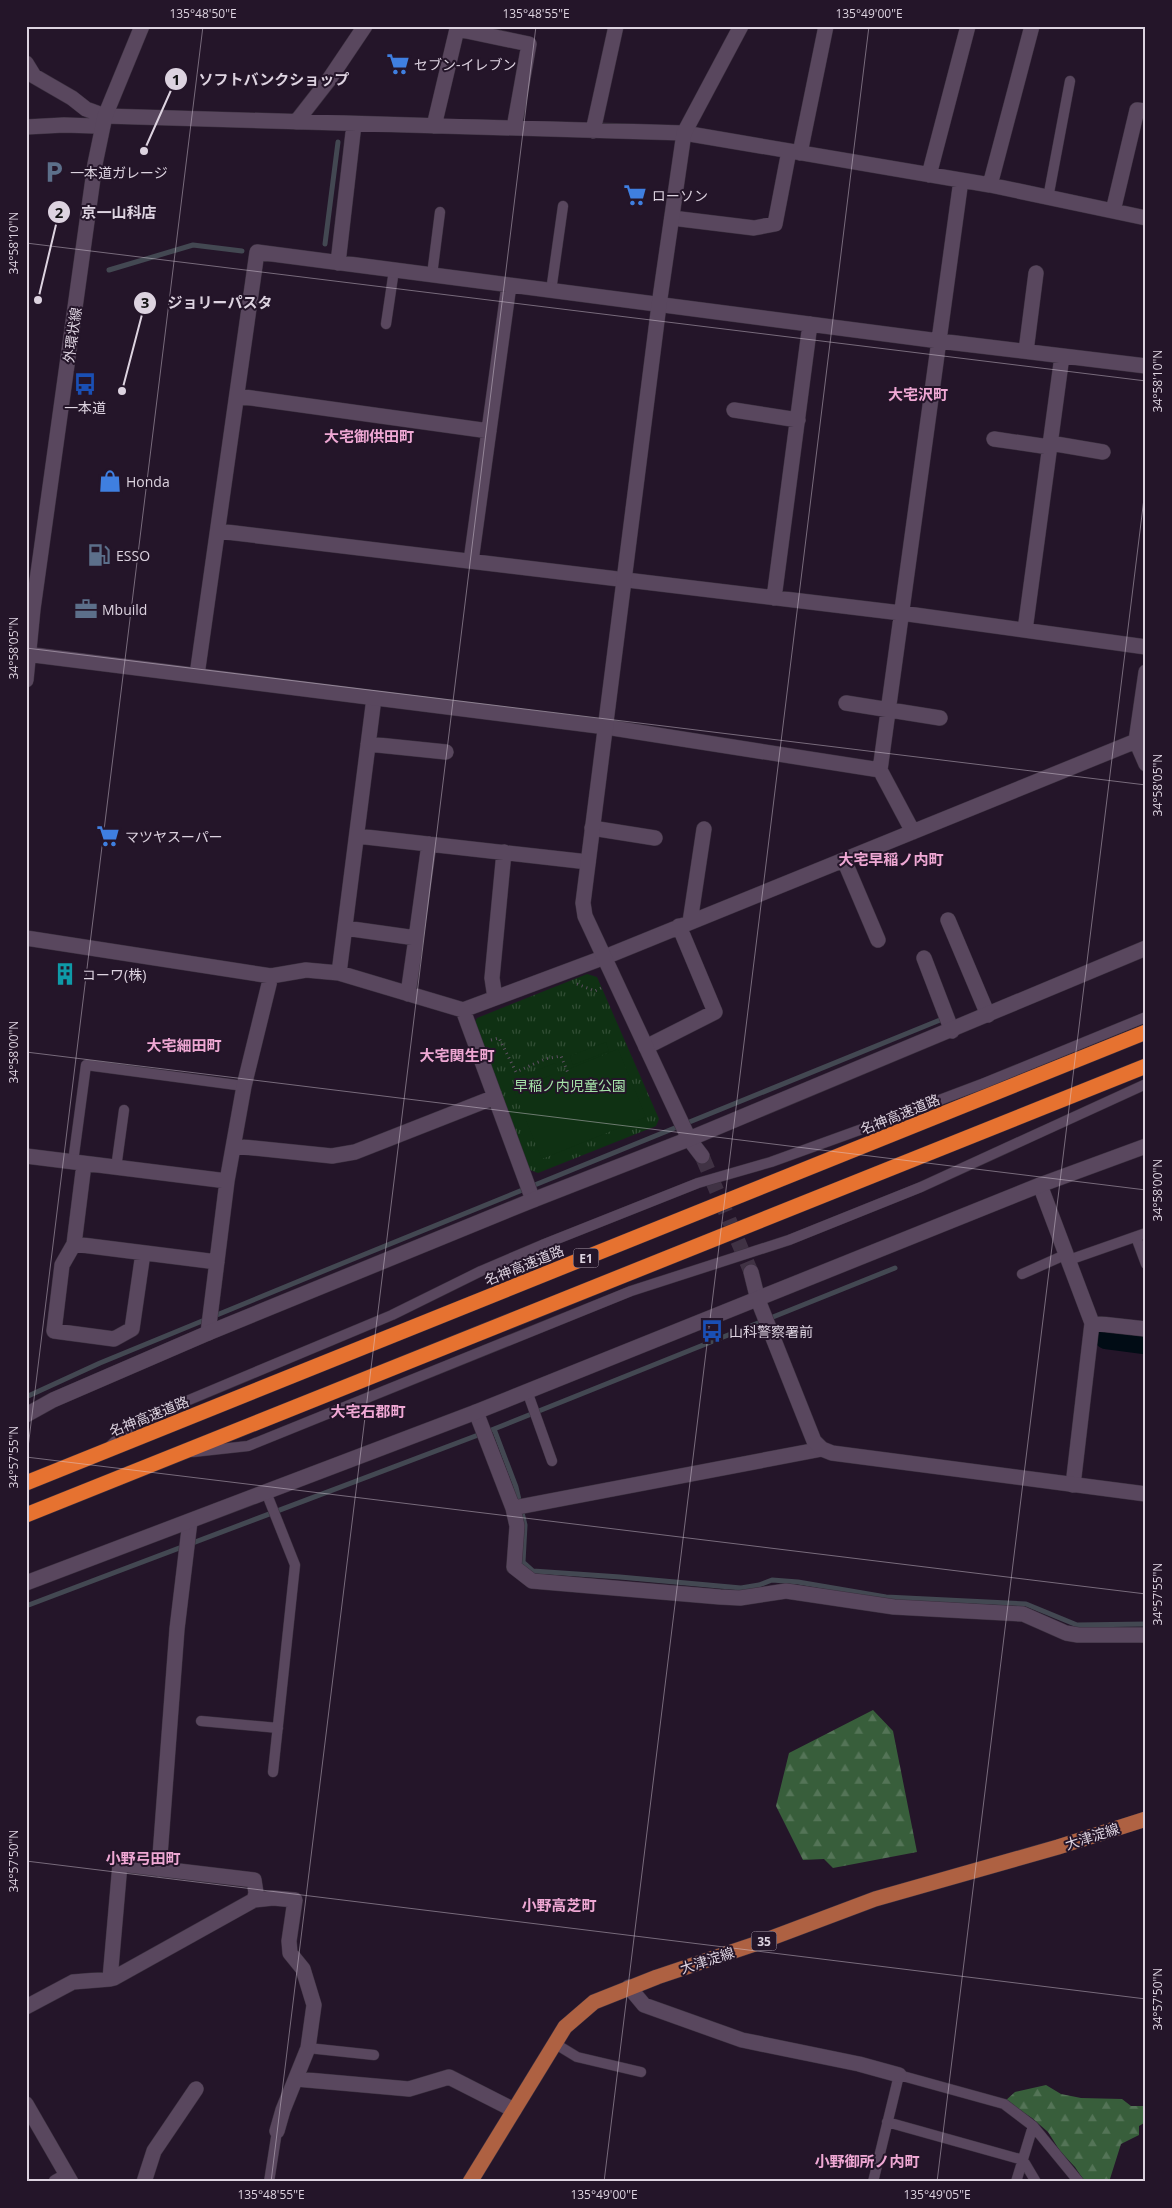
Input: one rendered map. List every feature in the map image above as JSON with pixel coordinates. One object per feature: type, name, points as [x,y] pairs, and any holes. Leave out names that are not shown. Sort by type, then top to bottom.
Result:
[{"type":"highway","name":"名神高速道路","points":[[26,1483],[1146,1032]]},
{"type":"highway","name":"E1","points":[[26,1515],[1146,1066]]},
{"type":"main road","name":"大津淀線","points":[[470,2182],[565,2027],[581,2012],[606,1996],[758,1943],[875,1899],[1058,1847],[1146,1818]]},
{"type":"street","name":"外環状線","points":[[26,680],[33,608],[93,174],[105,116],[142,26]]},
{"type":"street","points":[[296,122],[328,81],[363,31],[364,26]]},
{"type":"street","points":[[594,131],[616,26]]},
{"type":"street","points":[[702,1156],[689,1139],[606,957],[585,916],[583,903],[659,305],[684,133],[741,26]]},
{"type":"street","points":[[672,218],[754,228],[775,224],[826,26]]},
{"type":"street","points":[[929,175],[968,26]]},
{"type":"street","points":[[990,185],[1032,26]]},
{"type":"street","points":[[434,126],[457,28],[529,44],[514,128]]},
{"type":"street","points":[[26,63],[34,76],[72,98],[86,110],[105,116],[684,133],[990,185],[1146,218]]},
{"type":"street","points":[[1113,211],[1137,110],[1146,111]]},
{"type":"street","points":[[26,127],[95,126],[105,116]]},
{"type":"street","points":[[338,263],[354,124]]},
{"type":"street","points":[[913,832],[880,770],[961,180]]},
{"type":"street","points":[[197,675],[257,252],[939,341],[1146,366]]},
{"type":"street","points":[[1026,352],[1036,273]]},
{"type":"street","points":[[471,561],[509,285]]},
{"type":"street","points":[[774,598],[810,324]]},
{"type":"street","points":[[1025,630],[1062,356]]},
{"type":"street","points":[[237,396],[489,431]]},
{"type":"street","points":[[734,410],[798,420]]},
{"type":"street","points":[[994,439],[1103,452]]},
{"type":"street","points":[[218,531],[901,613],[1146,647]]},
{"type":"street","points":[[28,654],[606,727],[880,770]]},
{"type":"street","points":[[1146,672],[1141,739],[1146,764]]},
{"type":"street","points":[[339,974],[374,698]]},
{"type":"street","points":[[846,702],[940,718]]},
{"type":"street","points":[[26,938],[271,976],[306,970],[339,974],[463,1010],[606,957],[1141,739]]},
{"type":"street","points":[[368,744],[446,752]]},
{"type":"street","points":[[592,828],[656,838]]},
{"type":"street","points":[[646,1047],[715,1012],[684,924],[704,829]]},
{"type":"street","points":[[357,836],[588,862]]},
{"type":"street","points":[[408,994],[429,844]]},
{"type":"street","points":[[495,998],[492,978],[504,852]]},
{"type":"street","points":[[844,860],[878,940]]},
{"type":"street","points":[[948,920],[988,1015]]},
{"type":"street","points":[[345,928],[416,938]]},
{"type":"street","points":[[26,1415],[53,1400],[208,1333],[533,1200],[689,1139],[952,1031],[1146,948]]},
{"type":"street","points":[[924,958],[952,1031]]},
{"type":"street","points":[[208,1333],[227,1181],[244,1086],[271,976]]},
{"type":"street","points":[[463,1010],[533,1200]]},
{"type":"street","points":[[234,1146],[332,1156],[340,1155],[355,1152],[495,1096]]},
{"type":"street","points":[[26,1583],[476,1412],[1040,1185],[1146,1146]]},
{"type":"street","points":[[26,1156],[227,1181]]},
{"type":"street","points":[[78,1163],[74,1244],[62,1265],[54,1331],[114,1339],[132,1329],[143,1253]]},
{"type":"street","points":[[1040,1185],[1092,1323],[1073,1485]]},
{"type":"street","points":[[74,1244],[218,1262]]},
{"type":"street","points":[[751,1272],[758,1300],[814,1441],[822,1450]]},
{"type":"street","points":[[1092,1323],[1146,1329]]},
{"type":"street","points":[[476,1412],[513,1508],[517,1526],[514,1567],[532,1581],[740,1598],[786,1591],[894,1608],[1023,1614],[1066,1633],[1078,1635],[1146,1635]]},
{"type":"street","points":[[513,1508],[822,1450],[832,1453],[1146,1494]]},
{"type":"street","points":[[158,1869],[177,1629],[190,1521]]},
{"type":"street","points":[[110,1979],[120,1864],[254,1880],[256,1892],[254,1900]]},
{"type":"street","points":[[26,2007],[73,1982],[110,1979],[254,1900],[273,1898],[295,1900],[289,1941],[290,1953],[303,1969],[314,2005],[308,2048],[277,2130]]},
{"type":"street","points":[[629,1987],[644,2005],[742,2040],[859,2064],[899,2075]]},
{"type":"street","points":[[296,2079],[409,2089],[449,2077],[514,2110]]},
{"type":"street","points":[[144,2182],[154,2152],[196,2088]]},
{"type":"street","points":[[26,2104],[65,2180]]},
{"type":"lane","points":[[1048,198],[1070,81]]},
{"type":"lane","points":[[551,291],[563,206]]},
{"type":"lane","points":[[432,275],[440,212]]},
{"type":"lane","points":[[386,324],[394,270]]},
{"type":"lane","points":[[105,1451],[134,1423],[392,1315],[481,1271],[542,1245],[698,1183],[771,1162],[982,1084],[1146,1017]]},
{"type":"lane","points":[[78,1163],[86,1065],[244,1086]]},
{"type":"lane","points":[[179,1454],[248,1446],[631,1291],[789,1240],[921,1187],[1146,1084]]},
{"type":"lane","points":[[116,1168],[124,1110]]},
{"type":"lane","points":[[1022,1274],[1068,1257],[1141,1235],[1146,1264]]},
{"type":"lane","points":[[527,1392],[552,1461]]},
{"type":"lane","points":[[266,1492],[295,1564],[273,1772]]},
{"type":"lane","points":[[201,1721],[278,1728]]},
{"type":"lane","points":[[554,2043],[577,2057],[641,2072]]},
{"type":"lane","points":[[308,2048],[374,2055]]},
{"type":"lane","points":[[873,2182],[899,2075],[1004,2104],[1032,2126],[1078,2182]]},
{"type":"lane","points":[[887,2122],[1023,2160],[1036,2182]]},
{"type":"lane","points":[[1016,2182],[1032,2126]]},
{"type":"lane","points":[[269,2182],[277,2130]]},
{"type":"path","points":[[578,985],[595,992],[603,988]]},
{"type":"path","points":[[489,1041],[499,1038],[516,1072],[545,1059],[561,1056],[568,1073]]},
{"type":"green space","name":"早稲ノ内児童公園","points":[[587,974],[597,977],[659,1119],[656,1126],[538,1173],[530,1170],[473,1025],[477,1018]]},
{"type":"green space","points":[[606,1042],[609,1051],[573,1065],[570,1056]]},
{"type":"green space","points":[[618,1049],[646,1117],[542,1159],[514,1091],[554,1074],[523,1086],[519,1077],[555,1063],[559,1073]]},
{"type":"green space","points":[[873,1710],[893,1731],[917,1852],[833,1868],[824,1859],[803,1860],[776,1806],[789,1753]]},
{"type":"green space","points":[[1046,2085],[1061,2094],[1081,2098],[1122,2099],[1131,2106],[1146,2106],[1146,2124],[1144,2123],[1139,2126],[1139,2135],[1121,2144],[1109,2182],[1085,2182],[1075,2167],[1060,2151],[1048,2132],[1032,2118],[1005,2101],[1015,2092]]},
{"type":"waterway","points":[[325,244],[338,142]]},
{"type":"waterway","points":[[109,270],[193,245],[242,251]]},
{"type":"waterway","points":[[26,1397],[100,1363],[940,1020]]},
{"type":"waterway","points":[[26,1606],[494,1429],[895,1268]]},
{"type":"waterway","points":[[1108,1334],[1146,1339]]},
{"type":"waterway","points":[[494,1429],[516,1487],[525,1525],[523,1562],[533,1571],[741,1588],[759,1585],[772,1580],[798,1582],[886,1597],[1026,1604],[1077,1625],[1146,1624]]},
{"type":"tunnel","points":[[702,1156],[751,1272]]},
{"type":"place","name":"セブン-イレブン","points":[[398,64]]},
{"type":"place","name":"ソフトバンクショップ","points":[[144,151]]},
{"type":"place","name":"一本道ガレージ","points":[[54,172]]},
{"type":"place","name":"ローソン","points":[[635,195]]},
{"type":"place","name":"京一山科店","points":[[38,300]]},
{"type":"place","name":"一本道","points":[[85,384]]},
{"type":"place","name":"ジョリーパスタ","points":[[122,391]]},
{"type":"place","name":"Honda","points":[[110,481]]},
{"type":"place","name":"ESSO","points":[[99,555]]},
{"type":"place","name":"Mbuild","points":[[86,609]]},
{"type":"place","name":"マツヤスーパー","points":[[108,836]]},
{"type":"place","name":"コーワ(株)","points":[[65,974]]},
{"type":"place","name":"山科警察署前","points":[[712,1331]]},
{"type":"district","name":"大宅沢町","points":[[918,394]]},
{"type":"district","name":"大宅御供田町","points":[[369,436]]},
{"type":"district","name":"大宅早稲ノ内町","points":[[891,859]]},
{"type":"district","name":"大宅細田町","points":[[184,1045]]},
{"type":"district","name":"大宅関生町","points":[[457,1055]]},
{"type":"district","name":"大宅石郡町","points":[[368,1411]]},
{"type":"district","name":"小野弓田町","points":[[143,1858]]},
{"type":"district","name":"小野高芝町","points":[[559,1905]]},
{"type":"district","name":"小野御所ノ内町","points":[[867,2161]]}]
